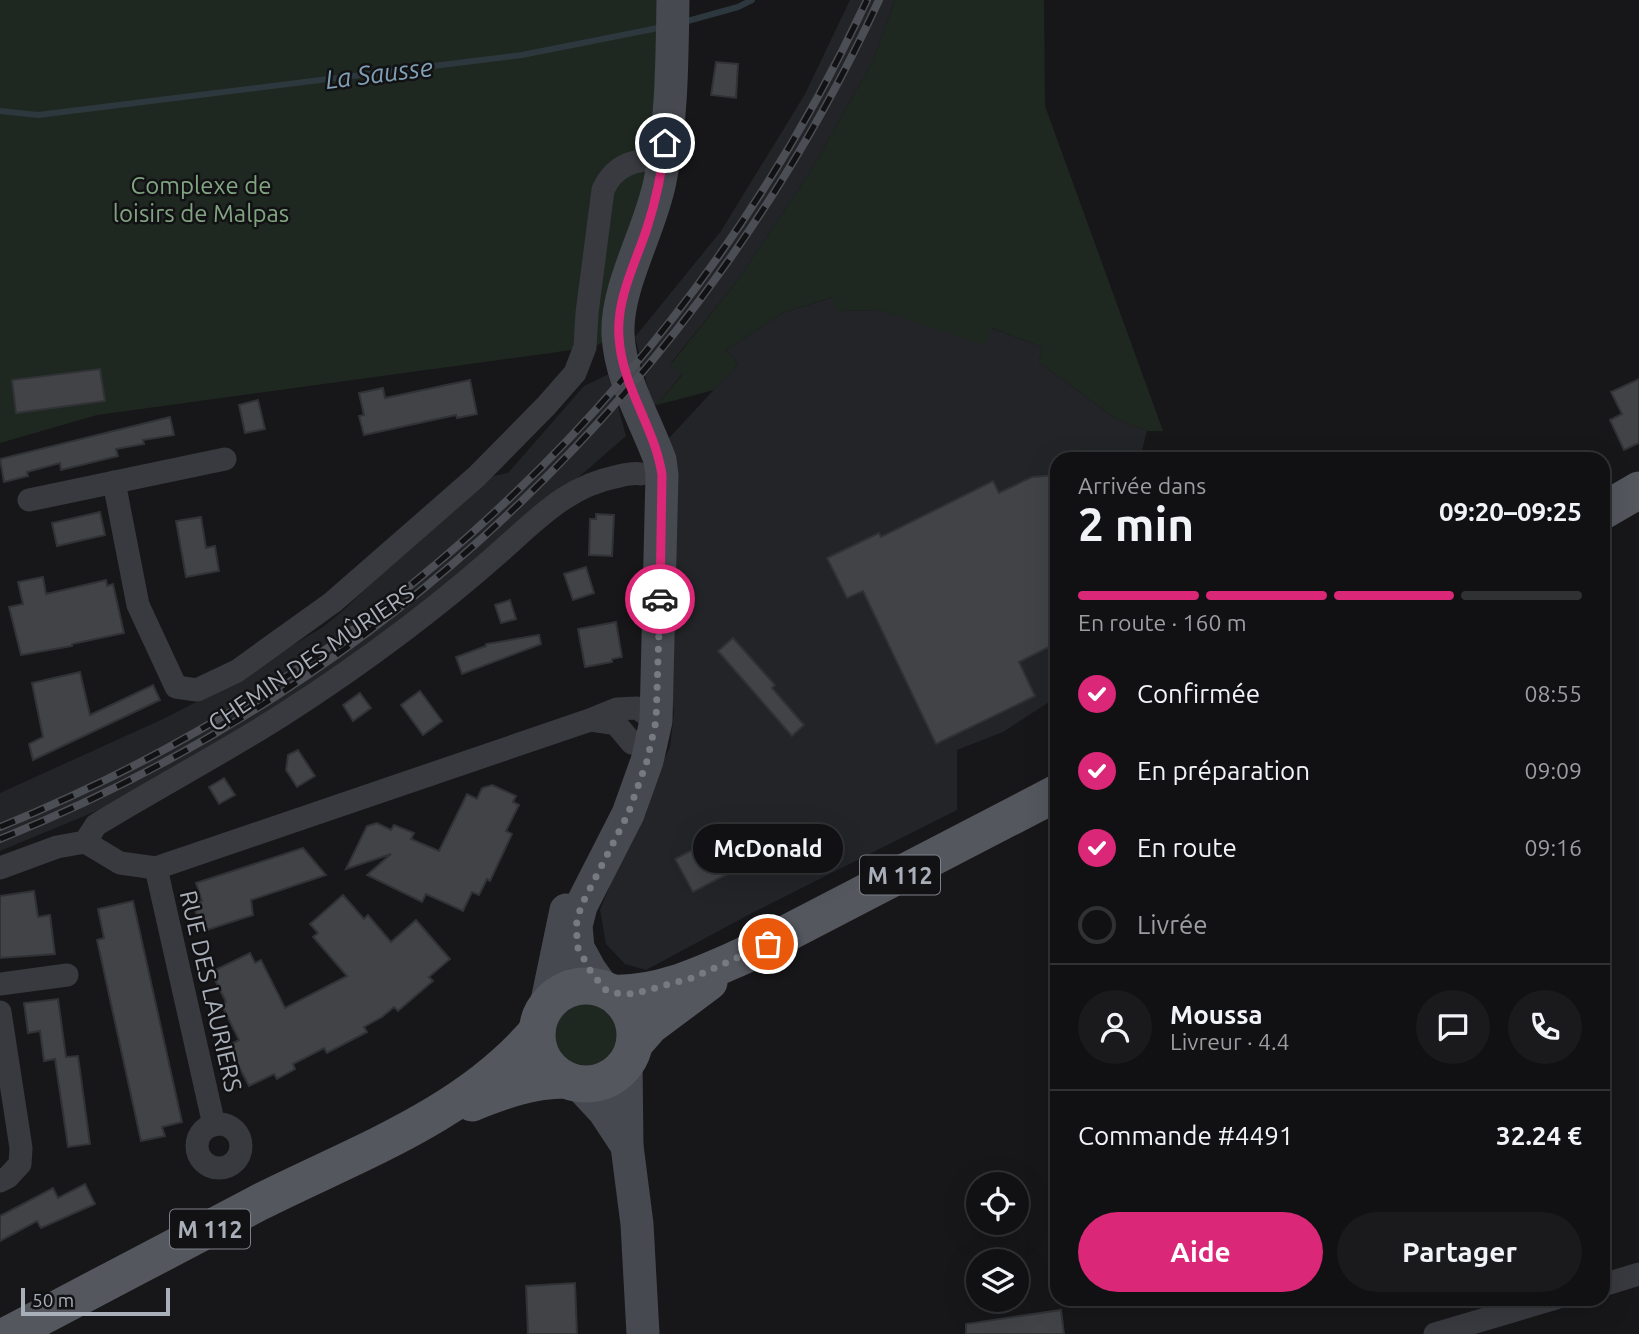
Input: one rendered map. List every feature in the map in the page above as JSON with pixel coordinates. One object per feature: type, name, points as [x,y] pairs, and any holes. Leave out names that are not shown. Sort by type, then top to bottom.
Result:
[{"type":"main road","name":"M 112","points":[[608,991],[633,994],[658,988],[692,978],[743,956],[1050,797]]},
{"type":"main road","name":"M 112","points":[[631,1054],[650,1026],[743,956]]},
{"type":"main road","points":[[583,986],[608,991],[624,1002],[631,1014],[636,1028],[631,1054],[606,1081],[593,1084],[572,1082],[547,1065],[541,1054],[542,1019],[563,992],[572,988],[583,986]]},
{"type":"main road","name":"M 112","points":[[447,1109],[500,1068],[542,1019]]},
{"type":"main road","name":"M 112","points":[[9,1334],[258,1203],[447,1109],[543,1080],[572,1082]]},
{"type":"street","points":[[608,991],[590,970],[578,948],[576,926],[581,906],[628,814],[647,761],[643,505],[633,398],[620,347],[619,318],[625,292],[653,211],[664,159],[673,14]]},
{"type":"street","points":[[114,482],[138,605],[176,687],[197,691],[237,671],[333,603],[476,477],[575,373],[585,347],[603,190],[608,178],[627,164],[641,159],[664,159]]},
{"type":"street","points":[[542,1019],[570,896],[610,823],[620,799],[632,743],[646,714],[662,475],[654,445],[633,398]]},
{"type":"street","points":[[29,500],[225,460]]},
{"type":"street","name":"CHEMIN DES MÛRIERS","points":[[85,842],[96,825],[285,713],[391,640],[457,589],[551,506],[570,493],[596,481],[634,472],[641,474]]},
{"type":"street","points":[[0,868],[57,847],[85,842],[120,863],[156,868],[617,709],[646,714]]},
{"type":"street","points":[[590,720],[616,724],[632,743]]},
{"type":"street","name":"RUE DES LAURIERS","points":[[156,868],[214,1125]]},
{"type":"street","points":[[0,984],[67,975]]},
{"type":"street","points":[[0,1012],[21,1148],[20,1164],[8,1177],[0,1181]]},
{"type":"street","points":[[631,1054],[627,1146],[637,1224],[643,1334]]},
{"type":"street","points":[[572,1082],[604,1111],[627,1146]]},
{"type":"street","points":[[1610,1283],[1639,1274]]},
{"type":"street","points":[[1434,1334],[1529,1306]]},
{"type":"shaded area","points":[[850,0],[895,0],[873,61],[810,172],[738,280],[671,363],[682,374],[657,405],[652,404],[635,337],[721,231],[805,94]]},
{"type":"shaded area","points":[[833,297],[837,311],[879,310],[985,344],[991,328],[1042,347],[1039,362],[1116,419],[1147,431],[1142,452],[1050,452],[1050,702],[1003,732],[957,750],[957,810],[752,913],[646,970],[625,964],[606,944],[600,910],[643,803],[670,747],[674,712],[668,673],[669,438],[738,364],[726,350],[782,313]]},
{"type":"shaded area","points":[[609,374],[626,436],[496,549],[275,713],[106,807],[0,851],[0,793],[210,695],[323,627],[493,476],[508,473],[584,386]]},
{"type":"green space","name":"Complexe de loisirs de Malpas","points":[[0,0],[673,0],[618,336],[595,346],[551,353],[97,415],[0,443]]},
{"type":"green space","points":[[895,0],[1044,0],[1045,106],[1163,431],[1147,431],[1116,419],[1039,362],[1042,347],[992,328],[985,345],[879,310],[836,311],[832,297],[782,313],[726,350],[738,364],[714,390],[657,405],[682,375],[671,364],[738,280],[810,172],[873,61]]},
{"type":"green space","points":[[581,1004],[593,1004],[610,1013],[617,1024],[617,1048],[610,1059],[593,1068],[581,1068],[569,1063],[560,1054],[555,1042],[555,1030],[560,1018],[569,1009]]},
{"type":"building","points":[[716,62],[738,64],[736,98],[711,95]]},
{"type":"building","points":[[100,369],[105,401],[16,413],[12,380]]},
{"type":"building","points":[[1639,379],[1639,443],[1624,450],[1610,420],[1622,414],[1611,392]]},
{"type":"building","points":[[470,380],[477,414],[457,418],[456,415],[364,435],[359,416],[364,415],[359,393],[383,388],[385,398]]},
{"type":"building","points":[[258,400],[265,429],[245,433],[239,405]]},
{"type":"building","points":[[170,417],[174,435],[143,440],[144,444],[116,449],[118,456],[61,470],[60,463],[4,482],[0,459]]},
{"type":"building","points":[[1050,476],[1050,646],[1019,662],[1035,696],[936,744],[863,591],[847,598],[827,558],[879,533],[881,537],[993,481],[999,493],[1032,477]]},
{"type":"building","points":[[100,512],[105,535],[57,546],[52,523]]},
{"type":"building","points":[[596,514],[614,515],[612,556],[589,555],[590,519],[596,519]]},
{"type":"building","points":[[201,517],[206,548],[215,546],[219,571],[186,577],[176,521]]},
{"type":"building","points":[[586,567],[594,593],[573,600],[564,574]]},
{"type":"building","points":[[43,577],[46,594],[106,580],[107,586],[113,584],[124,633],[21,655],[9,607],[23,604],[18,582]]},
{"type":"building","points":[[510,600],[516,619],[501,623],[495,605]]},
{"type":"building","points":[[616,622],[622,657],[612,659],[612,662],[585,667],[578,629]]},
{"type":"building","points":[[539,635],[541,644],[462,674],[456,657],[486,644]]},
{"type":"building","points":[[733,638],[775,685],[772,688],[804,725],[792,736],[718,651]]},
{"type":"building","points":[[80,672],[90,715],[153,685],[160,700],[33,760],[29,744],[43,737],[32,683]]},
{"type":"building","points":[[420,691],[442,721],[423,735],[401,705]]},
{"type":"building","points":[[360,693],[371,708],[353,721],[343,705]]},
{"type":"building","points":[[298,750],[315,776],[297,787],[286,770],[288,755]]},
{"type":"building","points":[[224,778],[235,795],[219,804],[209,787]]},
{"type":"building","points":[[492,785],[516,796],[513,802],[519,805],[506,831],[512,834],[490,881],[487,879],[479,895],[472,892],[463,911],[426,894],[422,902],[367,875],[391,854],[346,869],[367,826],[377,823],[391,830],[394,825],[414,833],[411,839],[439,851],[467,794],[477,799],[482,788]]},
{"type":"building","points":[[744,823],[762,856],[693,892],[675,859]]},
{"type":"building","points":[[303,848],[326,875],[251,900],[253,915],[207,930],[205,924],[200,926],[193,904],[202,901],[196,883]]},
{"type":"building","points":[[34,891],[38,917],[50,915],[55,954],[0,958],[0,896]]},
{"type":"building","points":[[343,895],[364,919],[368,915],[391,942],[416,920],[450,959],[429,977],[433,981],[398,1011],[394,1007],[364,1027],[367,1032],[327,1053],[324,1048],[293,1064],[295,1069],[277,1079],[274,1074],[249,1086],[228,1046],[239,1040],[221,1004],[226,1002],[211,972],[250,953],[255,963],[261,960],[285,1008],[347,976],[313,937],[318,933],[310,924]]},
{"type":"building","points":[[133,901],[182,1122],[162,1127],[165,1136],[141,1141],[97,940],[104,938],[98,909]]},
{"type":"building","points":[[58,999],[66,1057],[78,1056],[90,1144],[68,1147],[55,1059],[44,1061],[40,1031],[28,1033],[24,1003]]},
{"type":"building","points":[[85,1184],[95,1204],[41,1228],[37,1221],[0,1241],[0,1216],[53,1188],[58,1198]]},
{"type":"building","points":[[575,1283],[577,1334],[528,1334],[526,1286]]},
{"type":"building","points":[[1061,1310],[1064,1334],[966,1334],[966,1324]]},
{"type":"waterway","name":"La Sausse","points":[[684,22],[738,7],[752,0]]},
{"type":"waterway","name":"La Sausse","points":[[0,111],[38,115],[522,55],[663,27]]},
{"type":"railway","points":[[0,827],[141,762],[273,685],[397,596],[512,496],[617,386],[711,266],[795,137],[867,0]]},
{"type":"railway","points":[[0,839],[142,774],[276,696],[402,605],[519,504],[626,391],[722,269],[807,139],[879,0]]},
{"type":"way so far","points":[[660,599],[656,721],[647,761],[628,814],[581,906],[576,926],[578,948],[604,989],[613,993],[633,994],[692,978],[768,944]]},
{"type":"place","name":"McDonald","points":[[768,944]]},
{"type":"route","points":[[660,599],[660,460],[630,389],[618,327],[625,292],[653,211],[665,143]]}]
